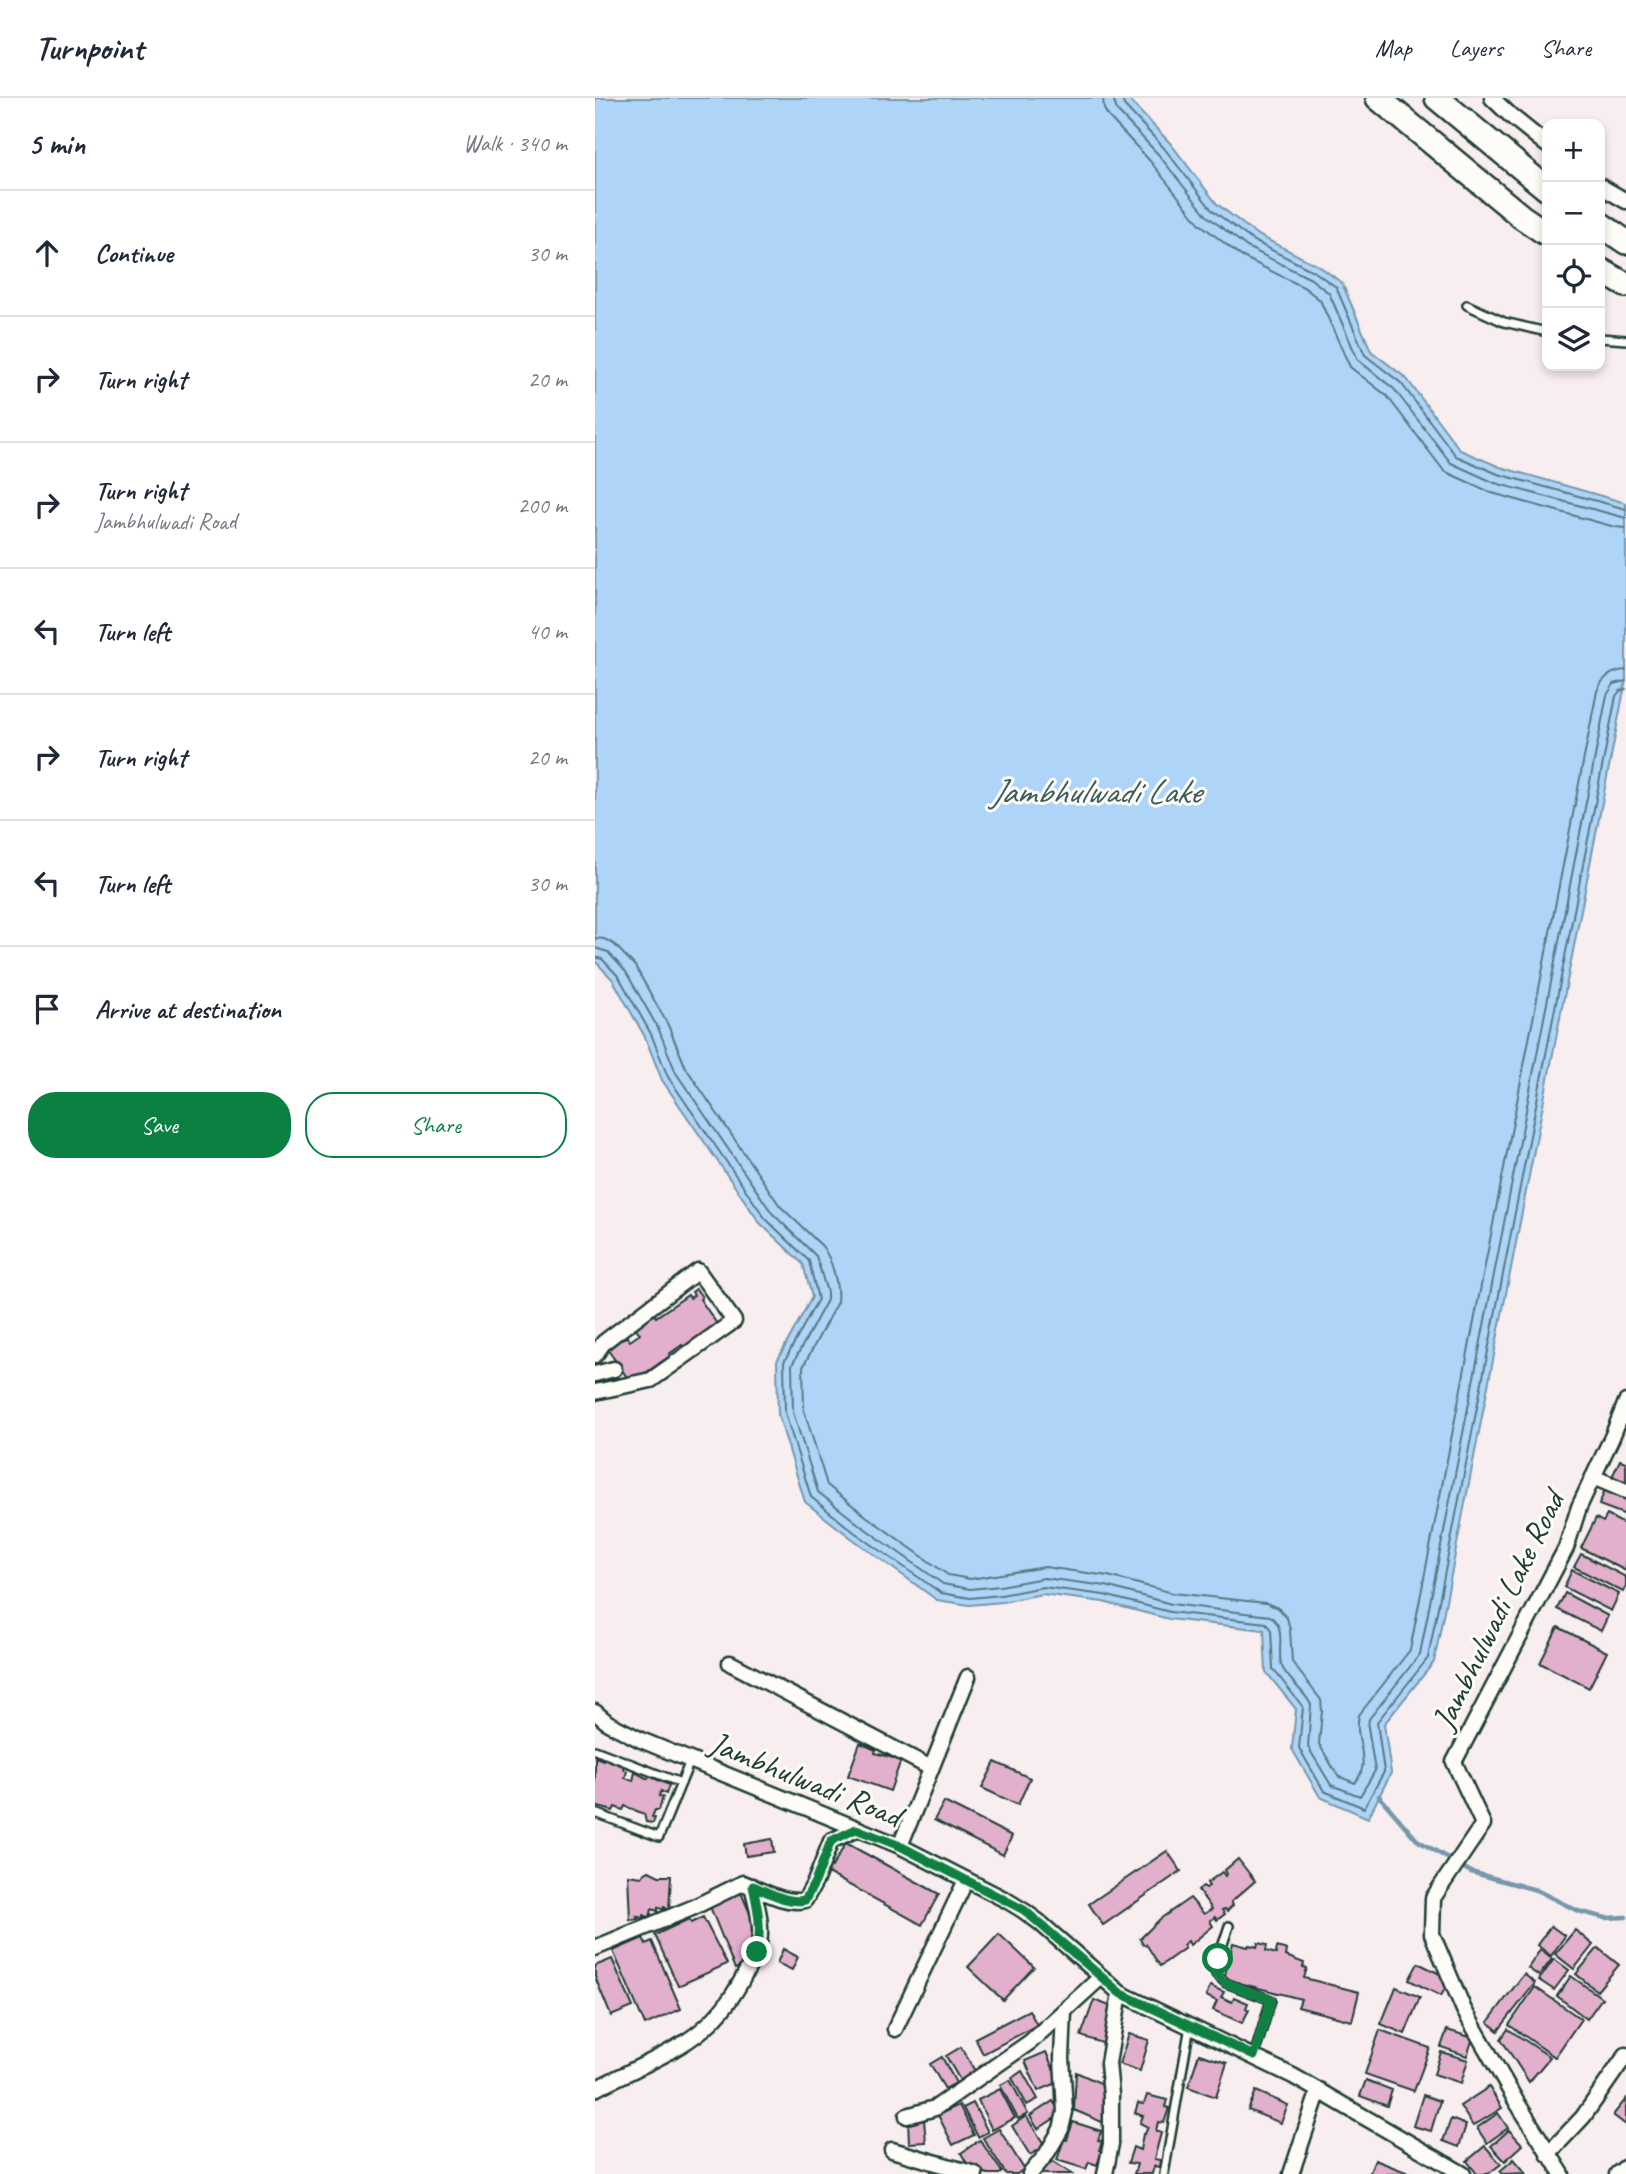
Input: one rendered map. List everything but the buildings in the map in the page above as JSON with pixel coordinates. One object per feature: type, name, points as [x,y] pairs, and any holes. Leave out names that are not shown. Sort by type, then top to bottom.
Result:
[{"type":"highway","points":[[1378,98],[1542,231]]},
{"type":"highway","points":[[1437,98],[1542,185]]},
{"type":"highway","points":[[1605,227],[1626,242]]},
{"type":"highway","points":[[1605,273],[1626,285]]},
{"type":"street","points":[[1492,98],[1542,141]]},
{"type":"street","points":[[1605,189],[1626,201]]},
{"type":"street","points":[[595,1355],[604,1342],[698,1271],[734,1321],[651,1380],[595,1392]]},
{"type":"street","points":[[595,1374],[614,1369]]},
{"type":"street","name":"Jambhulwadi Lake Road","points":[[1562,2174],[1464,2010],[1432,1934],[1433,1898],[1483,1824],[1454,1762],[1566,1548],[1579,1507],[1626,1402]]},
{"type":"street","points":[[1593,1477],[1626,1492]]},
{"type":"street","points":[[730,1663],[931,1768]]},
{"type":"street","points":[[900,1846],[968,1677]]},
{"type":"street","name":"Jambhulwadi Road","points":[[595,1712],[608,1723],[641,1740],[900,1846],[1024,1910],[1120,1993],[1319,2090],[1463,2174]]},
{"type":"street","points":[[595,1948],[692,1908],[743,1883],[787,1900],[805,1900],[831,1841],[856,1829]]},
{"type":"street","points":[[895,2029],[966,1880]]},
{"type":"street","points":[[595,2089],[684,2043],[704,2029],[723,2008],[757,1952],[760,1918],[753,1886]]},
{"type":"street","points":[[907,2116],[935,2108],[1030,2042],[1100,1978]]},
{"type":"street","points":[[1105,2174],[1111,2144],[1108,2063],[1120,1993]]},
{"type":"street","points":[[1030,2174],[1046,2155],[1061,2129],[1065,2112],[1062,2058],[1064,2011]]},
{"type":"street","points":[[1548,2154],[1583,2117],[1624,2061]]},
{"type":"street","points":[[1291,2174],[1319,2090]]},
{"type":"street","points":[[892,2150],[975,2174]]},
{"type":"street","points":[[1617,2174],[1626,2167]]},
{"type":"lane","points":[[1467,304],[1504,322],[1542,331]]},
{"type":"lane","points":[[1605,338],[1626,340]]},
{"type":"lane","points":[[595,1750],[681,1783]]},
{"type":"lane","points":[[595,1813],[659,1837],[690,1760]]},
{"type":"lane","points":[[1229,1926],[1218,1959],[1216,1975],[1226,1983],[1271,2000],[1254,2056]]},
{"type":"lane","points":[[1164,2174],[1190,2025]]},
{"type":"water","name":"Jambhulwadi Lake","points":[[595,98],[1127,98],[1170,143],[1217,204],[1256,234],[1319,266],[1342,283],[1371,351],[1406,378],[1460,450],[1500,467],[1626,503],[1626,680],[1434,1662],[1384,1724],[1391,1773],[1368,1818],[1320,1797],[1292,1749],[1296,1709],[1266,1672],[1264,1630],[1169,1619],[1103,1602],[1042,1594],[969,1605],[937,1600],[805,1502],[778,1414],[777,1361],[812,1297],[803,1264],[760,1223],[662,1080],[645,1037],[613,980],[595,961]]},
{"type":"waterway","points":[[1379,1796],[1417,1840],[1471,1872],[1536,1890],[1578,1911],[1606,1918],[1626,1917]]},
{"type":"route","points":[[757,1952],[760,1918],[753,1886],[787,1900],[805,1900],[831,1841],[856,1829],[900,1846],[1024,1910],[1120,1993],[1254,2056],[1271,2000],[1226,1983],[1216,1975],[1218,1959]]}]
